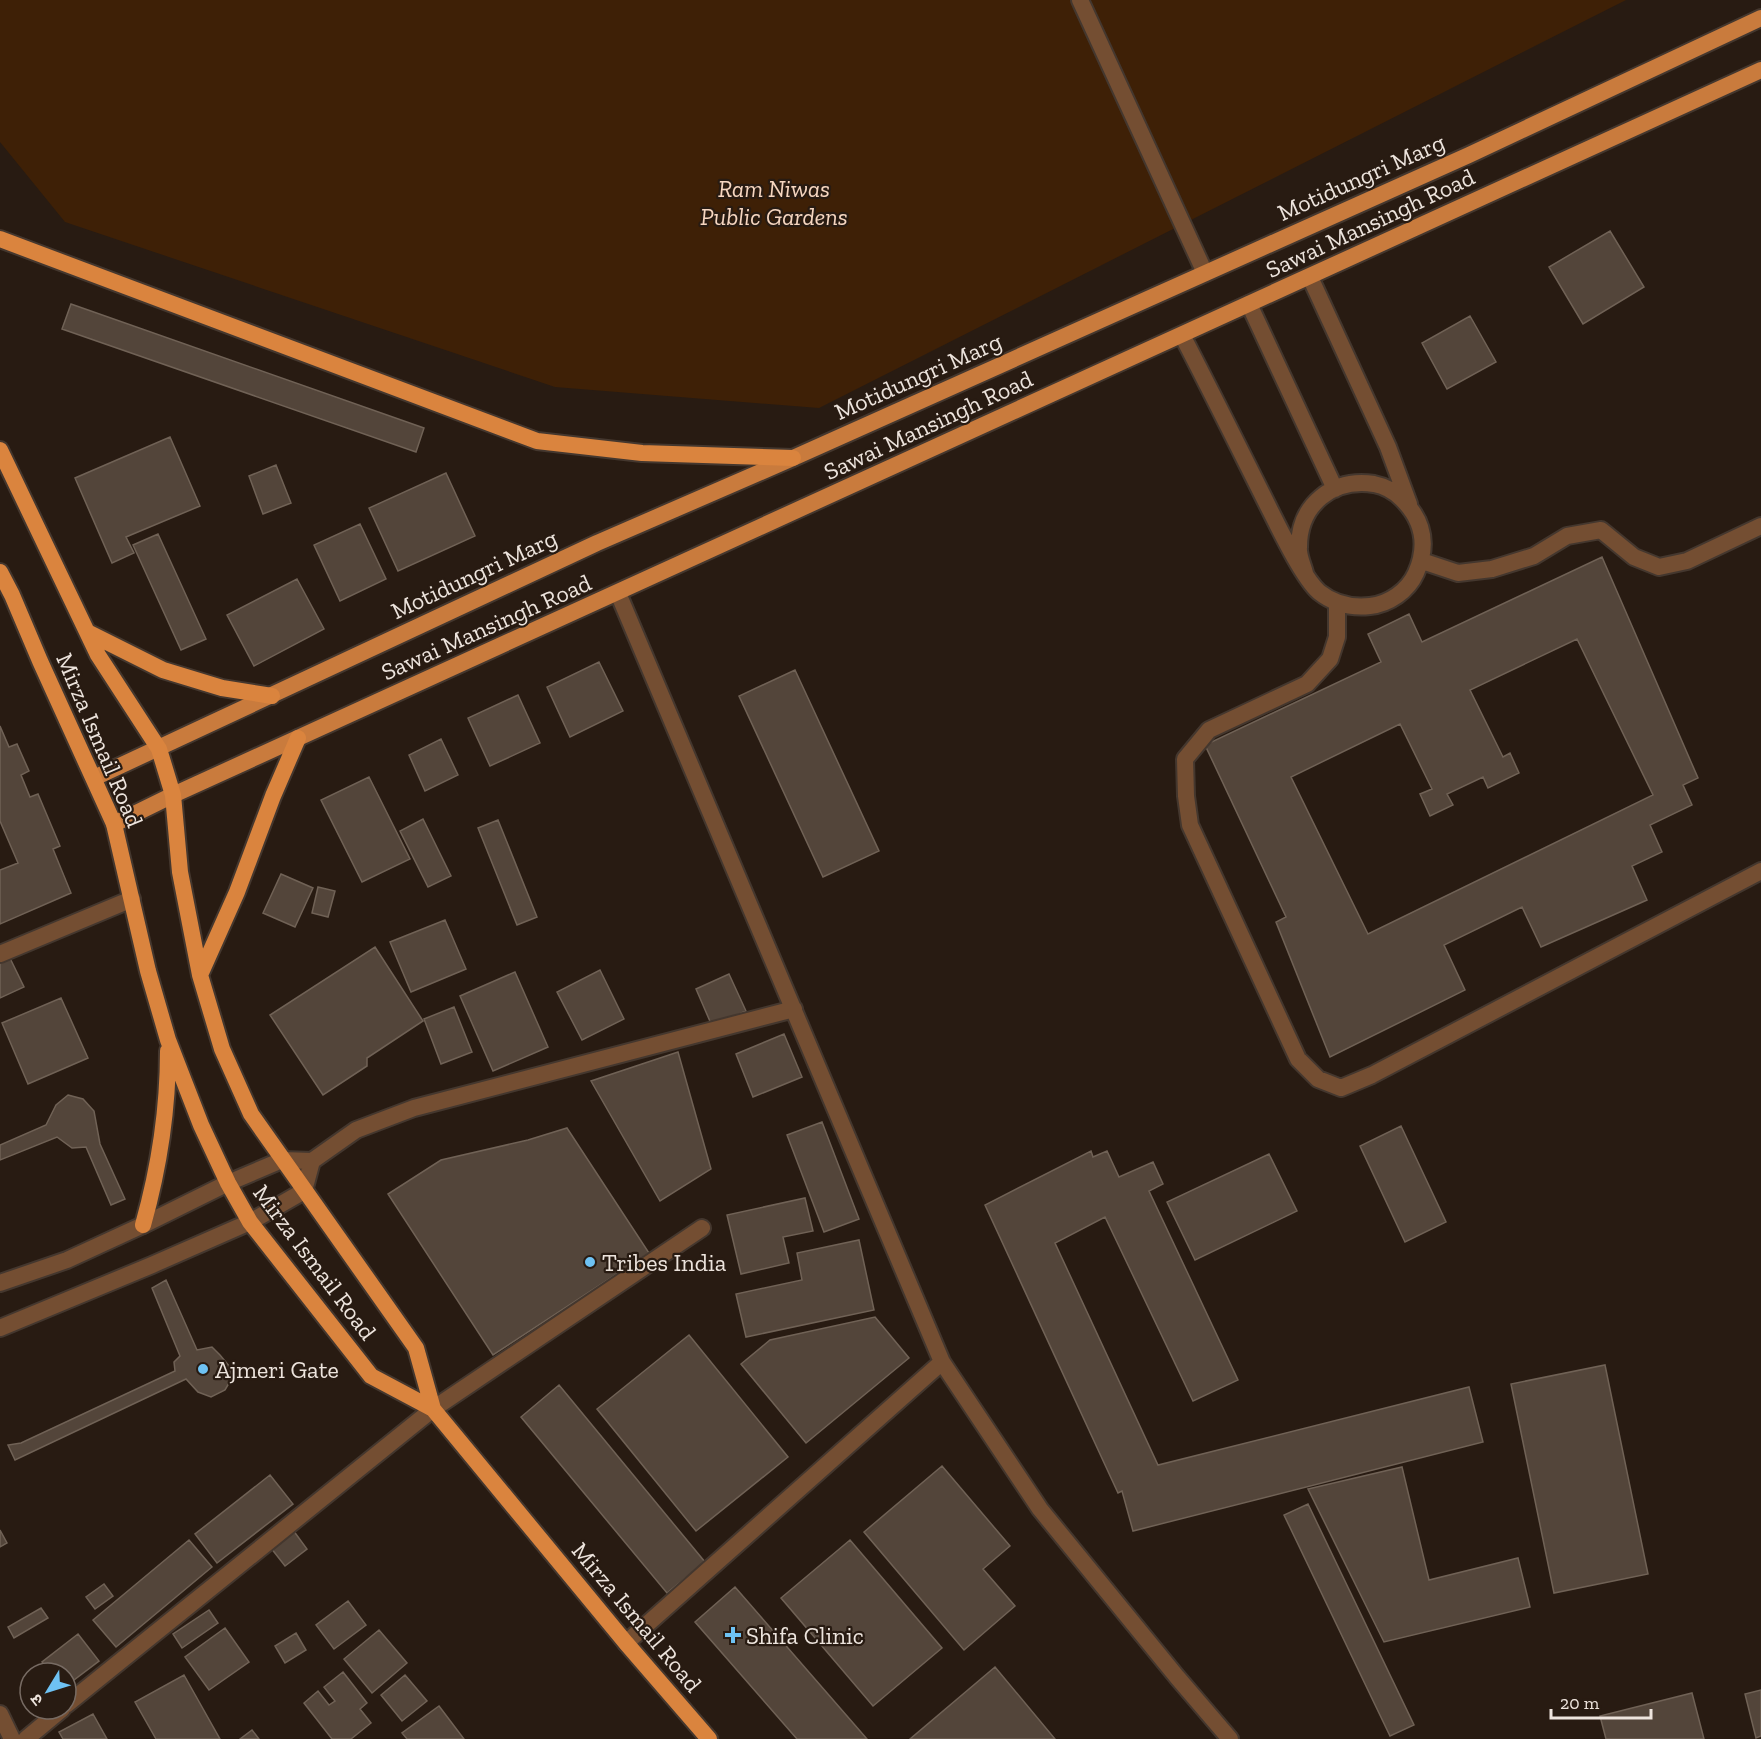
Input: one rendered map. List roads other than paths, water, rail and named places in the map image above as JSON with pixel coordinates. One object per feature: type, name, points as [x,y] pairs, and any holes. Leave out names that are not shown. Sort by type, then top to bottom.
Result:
[{"type":"highway","points":[[0,239],[537,441],[642,453],[793,458]]},
{"type":"highway","name":"Mirza Ismail Road","points":[[0,450],[98,655],[159,749],[173,795],[180,872],[200,975],[222,1049],[251,1114],[416,1348],[433,1409]]},
{"type":"highway","name":"Mirza Ismail Road","points":[[0,572],[6,598],[40,661],[114,824],[148,971],[168,1040],[201,1125],[228,1183],[250,1222],[371,1376],[433,1409],[626,1644],[709,1739]]},
{"type":"highway","points":[[87,632],[163,670],[222,687],[272,696]]},
{"type":"highway","points":[[200,975],[237,892],[273,796],[298,738]]},
{"type":"highway","points":[[143,1225],[155,1182],[163,1132],[168,1074],[168,1040]]},
{"type":"main road","name":"Motidungri Marg","points":[[94,778],[597,543],[793,458],[1479,150],[1761,18]]},
{"type":"main road","name":"Sawai Mansingh Road","points":[[114,824],[173,795],[1761,70]]},
{"type":"street","points":[[1080,0],[1205,273]]},
{"type":"street","points":[[1182,335],[1279,528],[1318,591],[1336,603],[1357,608],[1379,605],[1398,596],[1413,580],[1422,561],[1421,528],[1388,447],[1310,277]]},
{"type":"street","points":[[1250,304],[1335,489]]},
{"type":"street","points":[[1305,573],[1298,549],[1300,528],[1310,508],[1325,493],[1345,484],[1376,484],[1396,493],[1411,508]]},
{"type":"street","points":[[1422,561],[1458,573],[1492,569],[1534,556],[1567,536],[1601,530],[1634,557],[1659,567],[1687,561],[1761,526]]},
{"type":"street","points":[[618,593],[942,1362],[1040,1509],[1230,1739]]},
{"type":"street","points":[[1336,603],[1337,637],[1330,659],[1307,684],[1209,730],[1185,759],[1190,825],[1298,1059],[1318,1078],[1341,1088],[1372,1075],[1761,871]]},
{"type":"street","points":[[0,954],[132,899]]},
{"type":"street","points":[[0,1283],[67,1260],[228,1183],[282,1160],[312,1161],[356,1130],[414,1108],[794,1009]]},
{"type":"street","points":[[0,1328],[250,1222],[304,1191],[312,1161]]},
{"type":"street","points":[[78,1696],[433,1409],[702,1228]]},
{"type":"street","points":[[626,1644],[942,1362]]},
{"type":"street","points":[[0,1714],[12,1739]]},
{"type":"street","points":[[26,1739],[48,1721]]},
{"type":"place","name":"Tribes India","points":[[590,1262]]},
{"type":"place","name":"Ajmeri Gate","points":[[203,1369]]},
{"type":"place","name":"Shifa Clinic","points":[[733,1635]]},
{"type":"park label","name":"Ram Niwas Public Gardens","points":[[774,202]]}]
